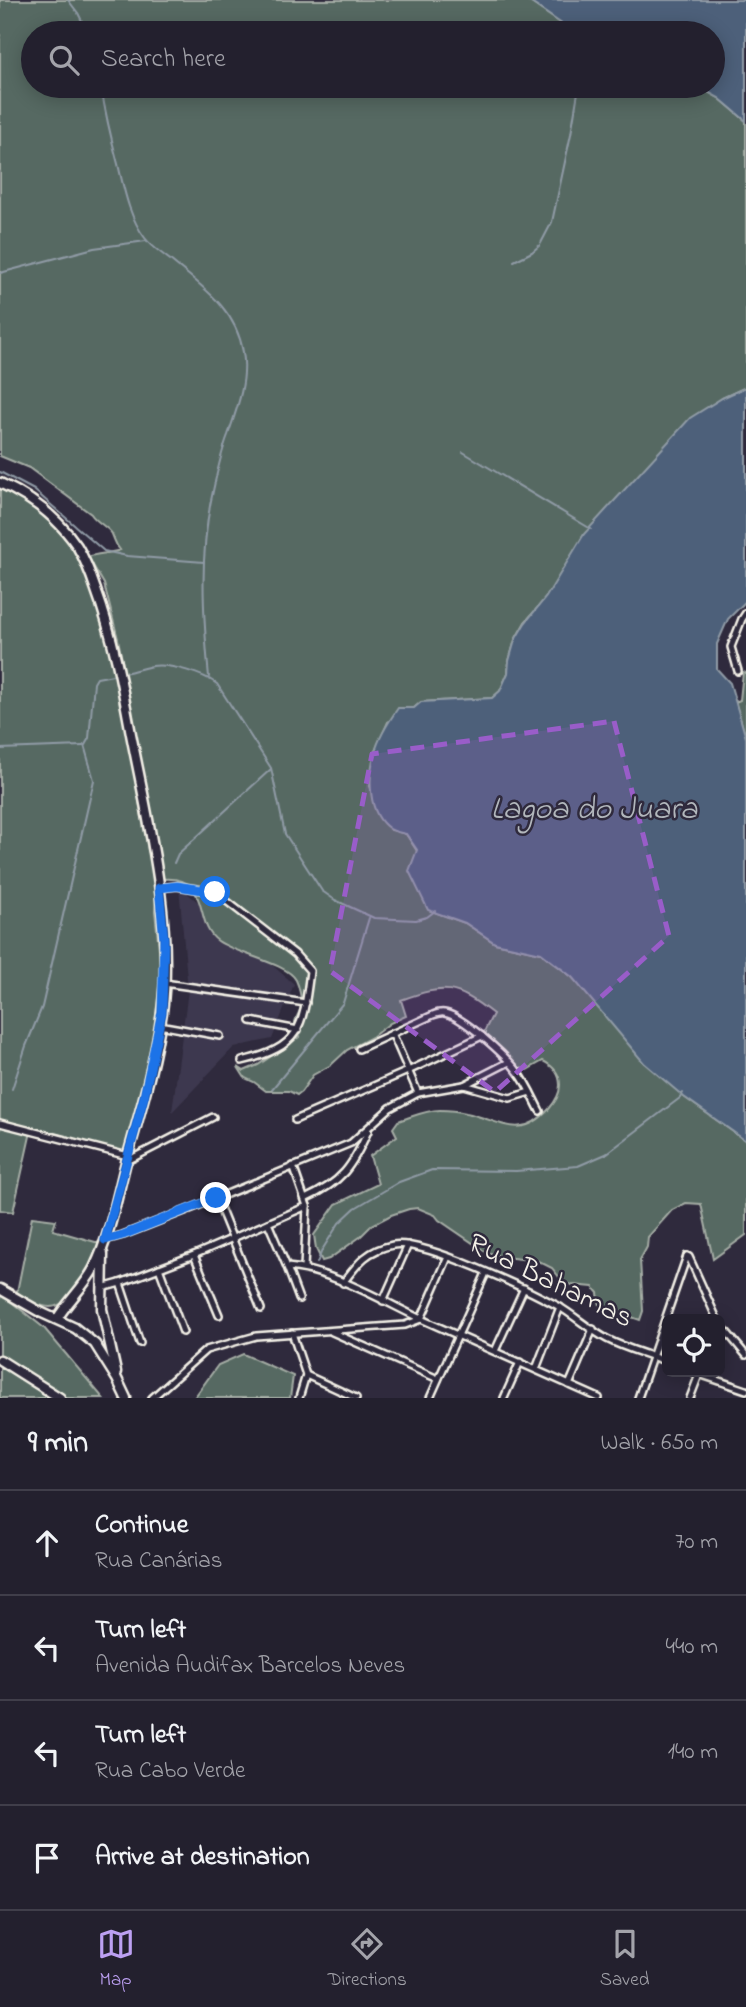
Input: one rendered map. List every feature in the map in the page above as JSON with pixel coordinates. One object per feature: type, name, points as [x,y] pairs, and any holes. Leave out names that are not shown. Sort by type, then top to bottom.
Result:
[{"type":"main road","points":[[0,483],[32,500],[58,522],[77,546],[92,578],[121,680],[159,888],[164,939],[164,983],[159,1025],[144,1097],[104,1244],[82,1288],[57,1320]]},
{"type":"main road","points":[[104,1244],[102,1309],[117,1379]]},
{"type":"main road","points":[[0,1289],[75,1328],[94,1344],[117,1379],[125,1397]]},
{"type":"main road","points":[[16,1299],[39,1309],[63,1309]]},
{"type":"main road","points":[[0,1360],[60,1398]]},
{"type":"street","points":[[738,671],[731,647],[746,613]]},
{"type":"street","points":[[159,888],[177,886],[215,892],[295,954],[310,971],[301,1024],[292,1038],[259,1057],[242,1061]]},
{"type":"street","points":[[164,983],[306,1003]]},
{"type":"street","points":[[359,1049],[443,1012],[456,1017],[482,1036],[520,1073],[540,1111]]},
{"type":"street","points":[[251,1021],[298,1030]]},
{"type":"street","points":[[159,1025],[220,1036]]},
{"type":"street","points":[[392,1033],[418,1093]]},
{"type":"street","points":[[295,1120],[482,1036]]},
{"type":"street","points":[[104,1244],[351,1143],[390,1108],[418,1093],[464,1085],[509,1062]]},
{"type":"street","points":[[464,1085],[510,1098],[530,1092]]},
{"type":"street","points":[[0,1123],[127,1158],[213,1117]]},
{"type":"street","points":[[304,1199],[320,1192],[345,1174],[370,1128]]},
{"type":"street","points":[[293,1166],[307,1206],[304,1268]]},
{"type":"street","points":[[216,1198],[261,1309]]},
{"type":"street","points":[[102,1288],[194,1255],[307,1206]]},
{"type":"street","points":[[268,1223],[299,1299]]},
{"type":"street","name":"Rua Bahamas","points":[[343,1283],[360,1260],[376,1250],[394,1245],[408,1245],[448,1257],[524,1288],[560,1307],[607,1339],[662,1360]]},
{"type":"street","points":[[383,1301],[408,1245]]},
{"type":"street","points":[[194,1255],[219,1315]]},
{"type":"street","points":[[667,1314],[687,1256],[715,1314]]},
{"type":"street","points":[[152,1398],[206,1350],[256,1336],[405,1325],[421,1318],[448,1257]]},
{"type":"street","points":[[287,1267],[304,1268],[343,1283],[599,1398]]},
{"type":"street","points":[[159,1268],[183,1332]]},
{"type":"street","points":[[431,1398],[486,1273]]},
{"type":"street","points":[[120,1283],[140,1343]]},
{"type":"street","points":[[495,1351],[524,1288]]},
{"type":"street","points":[[536,1369],[560,1307]]},
{"type":"street","points":[[638,1398],[662,1327]]},
{"type":"street","points":[[569,1385],[593,1329]]},
{"type":"street","points":[[725,1330],[746,1355]]},
{"type":"street","points":[[329,1331],[439,1380]]},
{"type":"street","points":[[292,1333],[306,1375],[299,1398]]},
{"type":"street","points":[[504,1398],[520,1362]]},
{"type":"street","points":[[306,1375],[356,1398]]},
{"type":"street","points":[[691,1398],[696,1377]]},
{"type":"street","points":[[709,1377],[746,1389]]},
{"type":"highlighted area","points":[[614,721],[669,936],[495,1092],[330,971],[372,754]]},
{"type":"shaded area","points":[[179,886],[294,984],[272,1039],[234,1047],[172,1112],[188,990]]},
{"type":"green space","points":[[0,0],[527,0],[558,21],[21,21],[21,98],[719,98],[746,121],[746,387],[722,398],[525,622],[515,640],[508,673],[500,691],[492,698],[421,702],[388,722],[375,751],[370,786],[391,830],[406,834],[417,851],[429,910],[465,923],[495,943],[541,953],[572,977],[684,1097],[746,1141],[746,1235],[713,1259],[701,1204],[686,1203],[672,1210],[648,1237],[647,1247],[640,1260],[643,1311],[640,1320],[600,1306],[598,1293],[593,1287],[563,1282],[552,1268],[538,1261],[486,1252],[435,1215],[418,1208],[391,1215],[372,1225],[360,1237],[322,1261],[316,1249],[314,1235],[336,1204],[378,1184],[370,1156],[397,1136],[393,1128],[398,1121],[424,1112],[443,1110],[466,1113],[509,1126],[529,1125],[539,1119],[555,1101],[560,1089],[559,1077],[553,1068],[543,1061],[527,1070],[520,1068],[482,1036],[493,1014],[469,997],[450,990],[440,990],[401,1000],[406,1016],[347,1050],[331,1065],[313,1075],[297,1095],[289,1091],[266,1091],[245,1078],[238,1067],[244,1071],[258,1065],[299,1037],[295,1022],[301,1004],[296,980],[283,969],[218,941],[210,933],[196,893],[189,885],[179,880],[163,879],[118,639],[104,584],[88,557],[120,550],[110,532],[91,514],[29,468],[0,456]]},
{"type":"green space","points":[[0,488],[24,498],[48,519],[72,546],[96,587],[110,641],[148,851],[157,870],[155,911],[161,968],[154,1034],[124,1153],[32,1127],[13,1212],[0,1210]]},
{"type":"green space","points":[[743,672],[746,673],[746,738],[735,702],[740,700]]},
{"type":"green space","points":[[32,1217],[56,1220],[53,1230],[99,1243],[84,1278],[69,1297],[55,1306],[38,1305],[17,1292]]},
{"type":"green space","points":[[0,1293],[44,1328],[103,1398],[0,1398]]},
{"type":"green space","points":[[243,1354],[293,1376],[290,1398],[194,1398],[218,1365]]},
{"type":"water","points":[[527,0],[746,0],[746,121],[719,98],[725,98],[725,21],[558,21]]},
{"type":"water","name":"Lagoa do Juara","points":[[746,387],[746,601],[728,619],[717,644],[717,669],[730,683],[746,738],[746,1141],[684,1097],[644,1063],[572,977],[541,953],[495,943],[465,923],[428,910],[409,871],[417,850],[406,834],[392,830],[382,822],[373,804],[371,783],[377,746],[398,708],[414,708],[421,702],[492,698],[500,691],[508,673],[515,640],[546,597],[584,534],[690,418]]},
{"type":"waterway","points":[[68,0],[82,21]]},
{"type":"waterway","points":[[103,98],[125,193],[139,230],[150,244],[205,289],[225,310],[239,336],[243,352],[241,394],[219,463],[206,537],[204,607],[209,677]]},
{"type":"waterway","points":[[514,261],[540,245],[552,222],[577,98]]},
{"type":"waterway","points":[[0,273],[94,248],[146,241]]},
{"type":"waterway","points":[[463,452],[591,529]]},
{"type":"waterway","points":[[0,472],[34,490],[104,551],[127,556],[204,562]]},
{"type":"waterway","points":[[124,673],[152,666],[168,666],[195,673],[217,684],[271,768],[285,834],[322,891],[374,918],[416,920],[435,911]]},
{"type":"waterway","points":[[85,745],[89,738],[94,683],[97,678],[113,675]]},
{"type":"waterway","points":[[12,1089],[42,1007],[94,780],[84,745]]},
{"type":"waterway","points":[[0,749],[83,746]]},
{"type":"waterway","points":[[174,863],[178,854],[271,769]]},
{"type":"waterway","points":[[272,1089],[343,1003],[369,918]]},
{"type":"waterway","points":[[317,1263],[339,1223],[355,1208],[399,1182],[432,1170],[516,1171],[578,1166],[606,1154],[683,1093]]},
{"type":"route","points":[[215,892],[177,886],[159,888],[164,939],[162,1012],[144,1097],[105,1240],[216,1198]]}]
